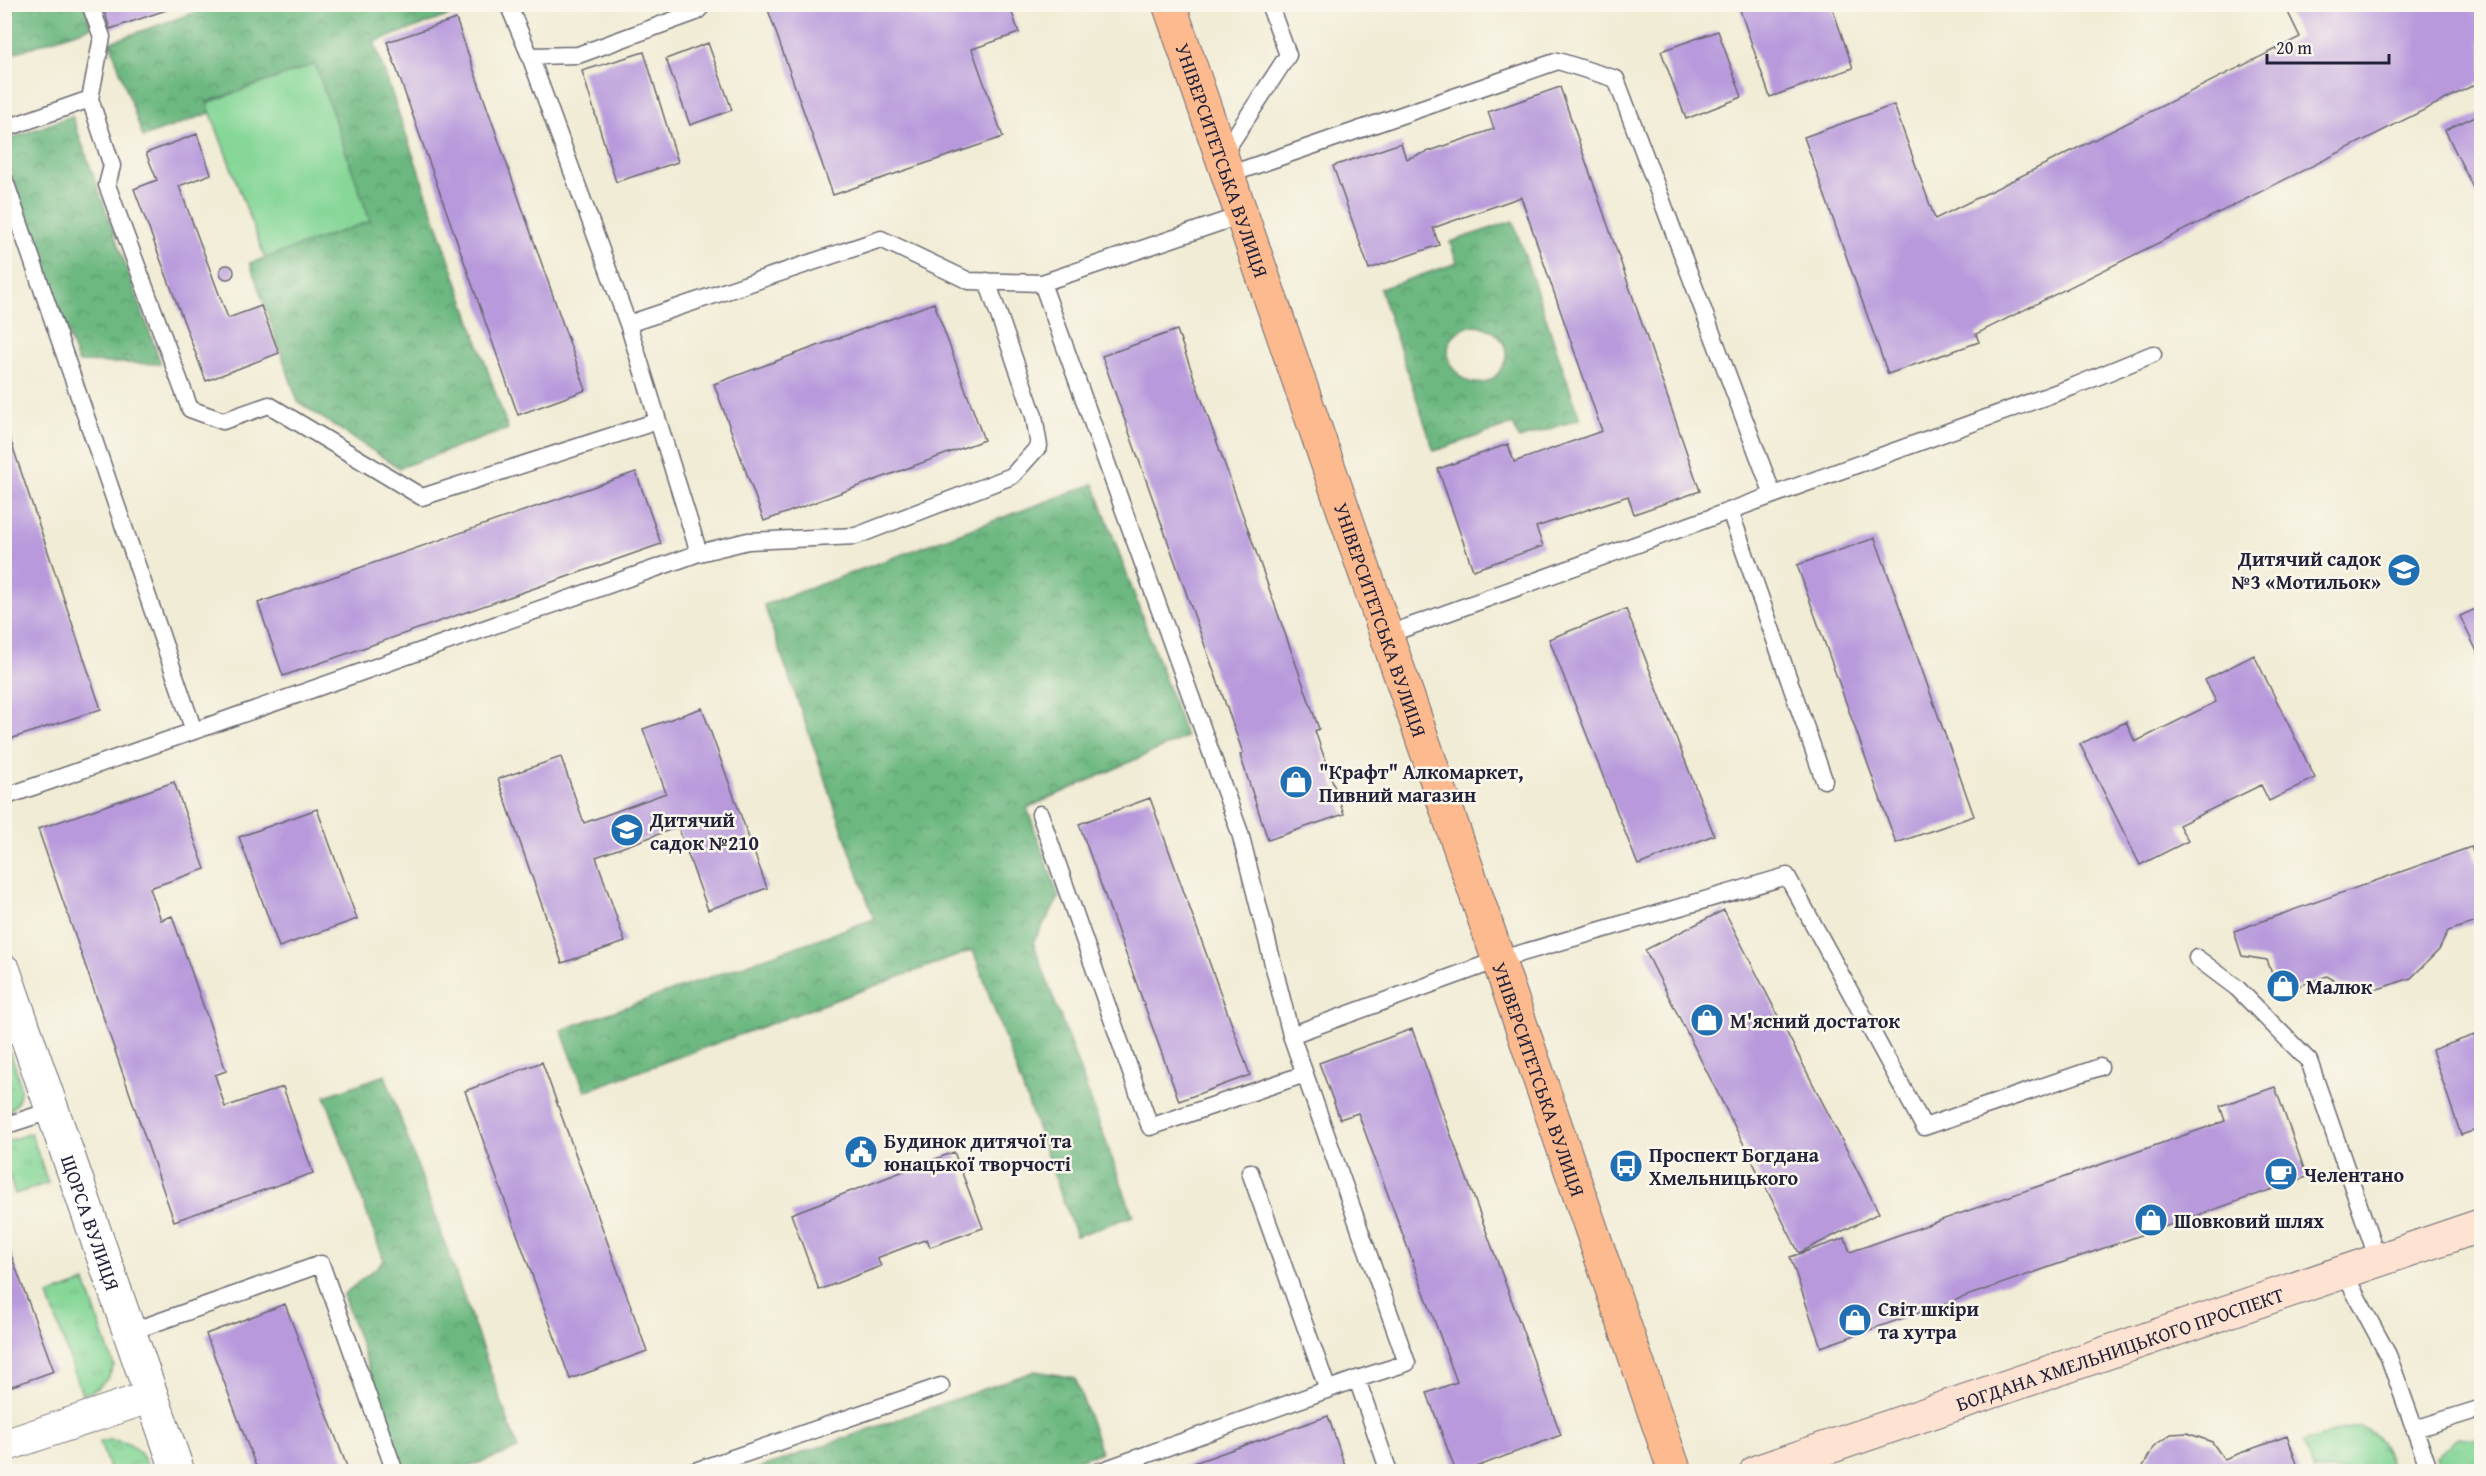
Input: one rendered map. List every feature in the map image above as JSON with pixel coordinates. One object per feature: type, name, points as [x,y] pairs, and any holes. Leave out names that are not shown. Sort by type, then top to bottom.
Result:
[{"type":"main road","name":"УНІВЕРСИТЕТСЬКА ВУЛИЦЯ","points":[[1170,4],[1675,1472]]},
{"type":"main road","name":"БОГДАНА ХМЕЛЬНИЦЬКОГО ПРОСПЕКТ","points":[[1756,1472],[2481,1224]]},
{"type":"street","name":"ЩОРСА ВУЛИЦЯ","points":[[4,971],[178,1472]]},
{"type":"street","points":[[4,1446],[152,1396]]},
{"type":"lane","points":[[90,4],[102,37],[90,99],[112,166],[107,185],[190,409],[223,420],[269,405],[422,497],[658,421]]},
{"type":"lane","points":[[508,4],[530,56],[628,324],[699,554]]},
{"type":"lane","points":[[530,56],[578,55],[696,12],[704,4]]},
{"type":"lane","points":[[1225,165],[1288,55],[1269,4]]},
{"type":"lane","points":[[1225,165],[1558,61],[1616,80],[1773,495]]},
{"type":"lane","points":[[4,129],[90,99]]},
{"type":"lane","points":[[4,178],[194,731]]},
{"type":"lane","points":[[628,324],[881,239],[969,280],[1042,283],[1242,214]]},
{"type":"lane","points":[[4,797],[699,554],[748,541],[856,536],[1012,476],[1039,447],[1034,416],[987,281]]},
{"type":"lane","points":[[1042,283],[1240,833],[1291,1035],[1407,1363],[1098,1472]]},
{"type":"lane","points":[[1386,635],[2072,387],[2153,354]]},
{"type":"lane","points":[[1730,511],[1824,780]]},
{"type":"lane","points":[[1040,814],[1150,1127],[1305,1074]]},
{"type":"lane","points":[[1291,1035],[1498,960],[1787,876],[1924,1127],[2100,1067]]},
{"type":"lane","points":[[2197,958],[2237,988],[2309,1061],[2378,1260]]},
{"type":"lane","points":[[4,1126],[53,1110]]},
{"type":"lane","points":[[1250,1172],[1328,1390]]},
{"type":"lane","points":[[129,1332],[321,1264],[395,1472]]},
{"type":"lane","points":[[2343,1271],[2388,1355],[2430,1472]]},
{"type":"lane","points":[[1357,1380],[1389,1472]]},
{"type":"lane","points":[[692,1472],[941,1386]]},
{"type":"lane","points":[[2415,1429],[2481,1408]]},
{"type":"green space","points":[[4,5],[84,5],[91,27],[5,56]]},
{"type":"green space","points":[[216,5],[460,5],[462,11],[374,42],[508,429],[399,468],[298,402],[250,263],[370,221],[315,65],[207,102],[210,113],[143,137],[110,42]]},
{"type":"green space","points":[[315,64],[370,221],[265,258],[207,103]]},
{"type":"green space","points":[[72,116],[161,364],[78,362],[5,155],[4,141]]},
{"type":"green space","points":[[1513,221],[1580,419],[1519,439],[1513,424],[1434,451],[1380,289],[1457,263],[1450,242]],"holes":[[[1475,325],[1483,327],[1502,340],[1506,355],[1500,371],[1487,382],[1474,383],[1462,378],[1453,368],[1449,355],[1450,343],[1458,332]]]},
{"type":"green space","points":[[1094,484],[1186,737],[1027,808],[1059,898],[1033,942],[1133,1216],[1076,1236],[973,950],[585,1091],[561,1030],[874,919],[764,605]]},
{"type":"green space","points":[[5,1040],[16,1069],[20,1090],[19,1099],[14,1107],[5,1112]]},
{"type":"green space","points":[[385,1075],[518,1449],[456,1471],[405,1471],[343,1295],[384,1261],[325,1096]]},
{"type":"green space","points":[[31,1133],[48,1183],[15,1194],[5,1164],[5,1142]]},
{"type":"green space","points":[[85,1282],[114,1366],[102,1384],[82,1395],[48,1295]]},
{"type":"green space","points":[[1035,1371],[1075,1378],[1101,1452],[1046,1472],[751,1471]]},
{"type":"green space","points":[[2360,1426],[2378,1439],[2392,1471],[2313,1471],[2303,1442]]},
{"type":"green space","points":[[2456,1438],[2481,1440],[2481,1471],[2441,1471],[2436,1458]]},
{"type":"green space","points":[[109,1440],[124,1442],[135,1448],[140,1452],[149,1471],[110,1471],[100,1442]]},
{"type":"building","points":[[102,4],[181,4],[181,5],[110,29]]},
{"type":"building","points":[[766,4],[1009,4],[1019,33],[972,49],[1003,137],[833,195]]},
{"type":"building","points":[[1738,4],[1831,4],[1853,68],[1770,97]]},
{"type":"building","points":[[2284,4],[2482,4],[2482,81],[1976,334],[1979,342],[1888,374],[1804,137],[1894,105],[1935,219],[2300,37]]},
{"type":"building","points":[[456,19],[586,390],[518,415],[387,42]]},
{"type":"building","points":[[1718,31],[1742,97],[1686,119],[1661,51]]},
{"type":"building","points":[[708,43],[732,110],[690,125],[666,59]]},
{"type":"building","points":[[644,52],[678,162],[616,182],[582,71]]},
{"type":"building","points":[[1560,87],[1700,491],[1634,514],[1628,496],[1536,527],[1543,546],[1473,570],[1438,469],[1508,444],[1514,462],[1602,431],[1521,197],[1433,228],[1439,245],[1369,269],[1333,166],[1401,143],[1406,159],[1494,129],[1488,112]]},
{"type":"building","points":[[2482,113],[2482,206],[2445,130]]},
{"type":"building","points":[[197,134],[211,174],[179,186],[228,318],[261,306],[279,353],[206,381],[134,189],[157,180],[146,153]]},
{"type":"building","points":[[227,265],[232,267],[234,272],[232,277],[227,279],[222,277],[220,272],[222,267]]},
{"type":"building","points":[[934,303],[984,440],[764,521],[714,384]]},
{"type":"building","points":[[1177,330],[1319,729],[1315,731],[1344,814],[1268,840],[1240,755],[1243,753],[1102,356]]},
{"type":"building","points":[[4,421],[101,709],[7,740],[4,732]]},
{"type":"building","points":[[636,472],[661,544],[283,676],[258,603]]},
{"type":"building","points":[[1875,538],[1974,816],[1896,843],[1797,565]]},
{"type":"building","points":[[2482,606],[2482,662],[2460,616]]},
{"type":"building","points":[[1626,609],[1714,835],[1638,865],[1549,639]]},
{"type":"building","points":[[2254,655],[2315,778],[2269,801],[2261,785],[2179,825],[2188,841],[2140,865],[2080,744],[2126,722],[2135,742],[2216,702],[2205,680]]},
{"type":"building","points":[[702,708],[767,888],[708,910],[678,827],[596,857],[625,942],[562,963],[498,779],[561,757],[584,823],[666,793],[643,729]]},
{"type":"building","points":[[174,782],[205,869],[150,888],[161,920],[172,916],[226,1071],[215,1075],[225,1107],[283,1087],[313,1173],[174,1221],[38,829]]},
{"type":"building","points":[[1150,798],[1250,1075],[1179,1101],[1079,824]]},
{"type":"building","points":[[317,809],[357,919],[279,947],[239,837]]},
{"type":"building","points":[[2471,847],[2482,874],[2482,920],[2448,931],[2439,950],[2411,978],[2378,989],[2342,985],[2327,976],[2279,993],[2267,960],[2242,956],[2234,931]]},
{"type":"building","points":[[1724,910],[1879,1213],[1799,1253],[1645,950]]},
{"type":"building","points":[[1412,1029],[1561,1435],[1463,1472],[1456,1472],[1427,1393],[1457,1382],[1358,1113],[1340,1119],[1319,1063]]},
{"type":"building","points":[[2480,1033],[2482,1128],[2461,1135],[2432,1050]]},
{"type":"building","points":[[542,1062],[647,1351],[570,1379],[465,1091]]},
{"type":"building","points":[[2275,1087],[2307,1177],[1821,1347],[1790,1257],[1845,1238],[1850,1252],[2225,1121],[2220,1106]]},
{"type":"building","points":[[954,1152],[983,1228],[930,1247],[927,1239],[877,1258],[881,1266],[819,1290],[791,1214]]},
{"type":"building","points":[[4,1236],[54,1371],[4,1389]]},
{"type":"building","points":[[285,1304],[349,1472],[258,1472],[206,1334]]},
{"type":"building","points":[[1328,1416],[1347,1472],[1171,1472],[1171,1471]]},
{"type":"building","points":[[2187,1433],[2212,1442],[2224,1459],[2287,1436],[2300,1472],[2140,1472],[2154,1446],[2171,1434]]},
{"type":"place","name":"Дитячий садок №3 «Мотильок»","points":[[2404,570]]},
{"type":"place","name":"\"Крафт\" Алкомаркет, Пивний магазин","points":[[1296,782]]},
{"type":"place","name":"Дитячий садок №210","points":[[627,830]]},
{"type":"place","name":"Малюк","points":[[2283,986]]},
{"type":"place","name":"М'ясний достаток","points":[[1707,1020]]},
{"type":"place","name":"Будинок дитячої та юнацької творчості","points":[[861,1152]]},
{"type":"place","name":"Проспект Богдана Хмельницького","points":[[1626,1166]]},
{"type":"place","name":"Челентано","points":[[2281,1174]]},
{"type":"place","name":"Шовковий шлях","points":[[2151,1220]]},
{"type":"place","name":"Світ шкіри та хутра","points":[[1855,1320]]}]
